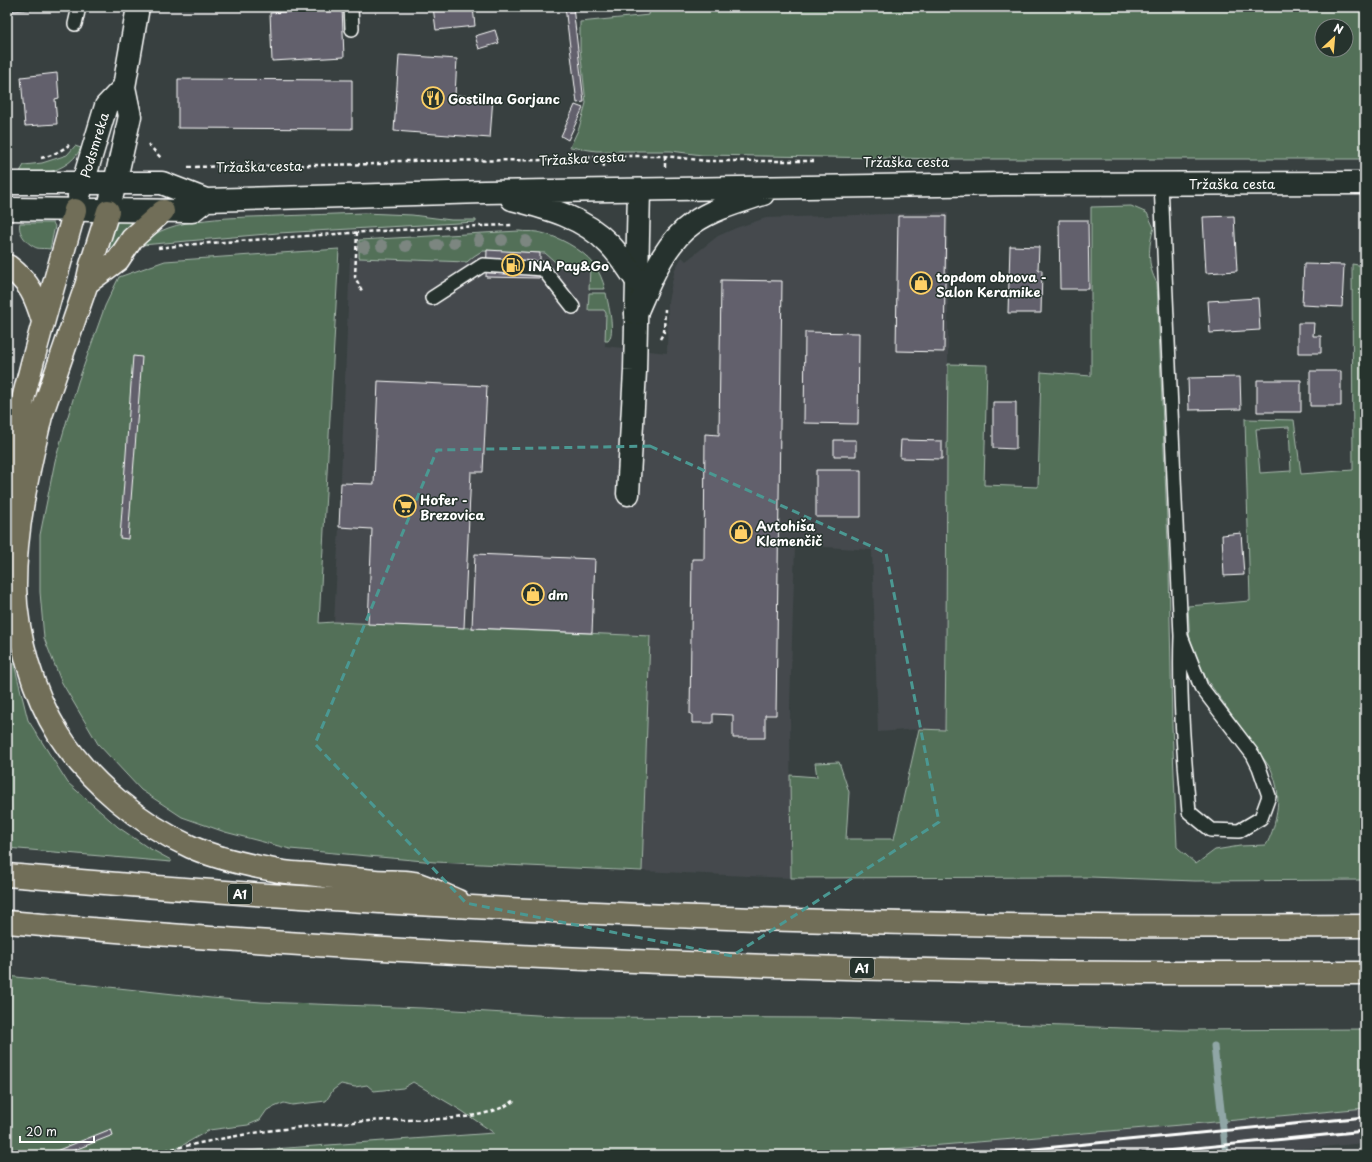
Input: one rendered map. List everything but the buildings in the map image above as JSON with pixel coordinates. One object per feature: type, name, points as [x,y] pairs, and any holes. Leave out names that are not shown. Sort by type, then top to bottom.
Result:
[{"type":"highway","points":[[7,473],[23,398],[43,321],[75,210]]},
{"type":"highway","points":[[7,487],[41,416],[87,283],[108,211]]},
{"type":"highway","points":[[87,283],[118,260],[132,239],[163,211]]},
{"type":"highway","points":[[8,265],[30,287],[43,321]]},
{"type":"highway","points":[[7,436],[23,398]]},
{"type":"highway","points":[[41,416],[27,482],[16,550],[15,587],[17,620],[30,673],[44,705],[58,734],[83,766],[133,813],[163,832],[192,847],[218,857],[275,871],[362,880],[415,883],[474,907]]},
{"type":"highway","name":"A1","points":[[7,875],[252,895],[474,907],[844,923],[1232,927],[1365,926]]},
{"type":"highway","name":"A1","points":[[7,922],[108,931],[360,948],[640,961],[978,971],[1176,974],[1365,973]]},
{"type":"main road","name":"Podsmreka","points":[[108,211],[130,116],[124,86],[138,7]]},
{"type":"main road","name":"Podsmreka","points":[[75,210],[106,106],[124,86]]},
{"type":"main road","name":"Tržaška cesta","points":[[7,183],[162,183],[206,200],[484,192],[1012,184],[1365,183]]},
{"type":"main road","points":[[636,313],[662,258],[682,232],[692,223],[726,207],[779,188]]},
{"type":"main road","points":[[628,494],[635,371],[639,190]]},
{"type":"main road","points":[[484,192],[553,210],[579,221],[609,243],[624,261],[637,281]]},
{"type":"main road","points":[[7,209],[192,211],[206,200]]},
{"type":"lane","points":[[75,24],[79,7]]},
{"type":"lane","points":[[351,7],[352,29]]},
{"type":"lane","points":[[1161,183],[1181,636],[1180,663],[1183,749],[1189,812],[1211,830],[1239,831],[1261,818],[1269,796],[1259,767],[1253,755],[1201,687],[1181,636]]},
{"type":"lane","points":[[432,298],[483,265],[543,269],[573,307]]},
{"type":"path","points":[[38,158],[46,157],[61,151],[73,142]]},
{"type":"path","points":[[158,154],[164,162]]},
{"type":"path","name":"Tržaška cesta","points":[[182,167],[382,164],[393,161],[561,160],[604,156],[665,156],[707,161],[818,161]]},
{"type":"path","points":[[157,248],[357,232],[519,225]]},
{"type":"path","points":[[357,232],[355,277],[363,292]]},
{"type":"path","points":[[145,1155],[266,1131],[369,1121],[462,1117],[489,1112],[508,1105],[514,1100]]},
{"type":"highlighted area","points":[[650,446],[886,553],[939,822],[732,956],[466,903],[315,744],[437,450]]},
{"type":"shaded area","points":[[948,212],[945,730],[919,729],[878,732],[872,550],[795,545],[790,705],[791,878],[642,871],[650,636],[334,622],[350,258],[467,262],[482,251],[545,253],[561,267],[590,268],[588,310],[605,310],[605,346],[667,353],[668,301],[675,269],[682,257],[686,261],[718,236],[766,218]]},
{"type":"shaded area","points":[[1365,1108],[1365,1143],[1234,1155],[823,1155],[1204,1123]]},
{"type":"green space","points":[[650,7],[1365,7],[1365,159],[948,159],[702,155],[671,151],[596,151],[570,147],[579,128],[586,103],[580,49],[580,22],[649,15]]},
{"type":"green space","points":[[75,146],[81,148],[78,154],[64,166],[38,175],[18,175],[24,165],[42,163],[67,155]]},
{"type":"green space","points":[[1131,206],[1147,213],[1154,228],[1150,249],[1150,263],[1151,270],[1157,283],[1169,568],[1172,725],[1177,847],[1196,864],[1215,850],[1240,846],[1266,845],[1272,832],[1278,799],[1276,782],[1271,769],[1207,680],[1190,644],[1188,606],[1250,601],[1245,419],[1294,420],[1301,474],[1353,470],[1352,264],[1365,266],[1365,880],[1195,881],[1090,877],[791,878],[790,775],[817,777],[815,763],[839,762],[849,792],[846,839],[894,839],[919,729],[945,730],[948,364],[987,365],[984,485],[1038,487],[1041,372],[1091,376],[1091,207]],"holes":[[[1289,427],[1291,471],[1260,473],[1256,429]]]},
{"type":"green space","points":[[364,213],[412,215],[451,220],[476,220],[476,222],[278,233],[142,245],[153,235],[168,228],[206,220],[246,217]]},
{"type":"green space","points":[[112,221],[135,221],[112,247],[106,247]]},
{"type":"green space","points":[[20,223],[53,223],[55,226],[50,249],[37,248],[30,244],[20,231]]},
{"type":"green space","points":[[519,231],[535,232],[552,236],[576,248],[594,264],[601,276],[605,289],[589,289],[590,268],[561,267],[545,253],[482,251],[467,262],[359,258],[359,240]]},
{"type":"green space","points":[[339,249],[319,623],[334,622],[650,636],[642,871],[435,862],[290,849],[225,832],[182,817],[141,790],[98,744],[61,681],[44,638],[40,592],[40,535],[55,461],[78,382],[105,306],[119,277],[165,261]]},
{"type":"green space","points":[[589,293],[606,293],[611,325],[611,332],[608,341],[605,341],[606,313],[604,310],[588,310]]},
{"type":"green space","points":[[7,618],[12,656],[28,720],[68,783],[118,827],[147,847],[171,860],[171,862],[7,848]]},
{"type":"green space","points":[[7,976],[261,1002],[422,1008],[570,1017],[830,1018],[1181,1030],[1365,1029],[1365,1108],[823,1155],[217,1155],[232,1152],[494,1133],[462,1111],[413,1082],[403,1088],[374,1091],[367,1085],[355,1087],[341,1084],[333,1090],[326,1101],[292,1105],[284,1103],[267,1110],[260,1120],[248,1125],[209,1130],[166,1155],[7,1155]]},
{"type":"waterway","points":[[1214,1046],[1226,1155]]},
{"type":"railway","points":[[972,1155],[1365,1117]]},
{"type":"railway","points":[[1126,1155],[1365,1131]]},
{"type":"place","name":"Gostilna Gorjanc","points":[[433,98]]},
{"type":"place","name":"INA Pay&Go","points":[[513,265]]},
{"type":"place","name":"topdom obnova - Salon Keramike","points":[[921,283]]},
{"type":"place","name":"Hofer - Brezovica","points":[[405,506]]},
{"type":"place","name":"Avtohiša Klemenčič","points":[[741,532]]},
{"type":"place","name":"dm","points":[[533,594]]}]
